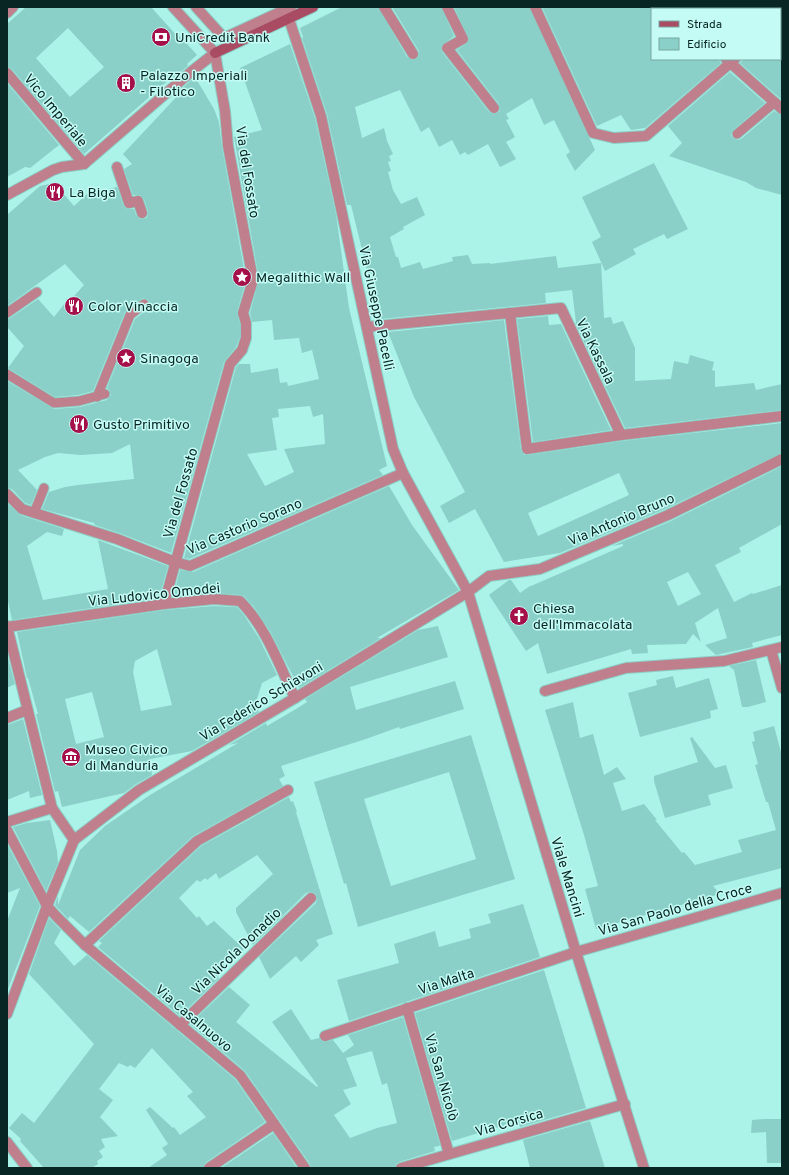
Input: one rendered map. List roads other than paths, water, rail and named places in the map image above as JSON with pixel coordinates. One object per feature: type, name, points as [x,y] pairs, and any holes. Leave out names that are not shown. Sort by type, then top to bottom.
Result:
[{"type":"street","points":[[7,13],[13,7]]},
{"type":"street","points":[[173,7],[215,52]]},
{"type":"street","points":[[196,7],[224,38],[291,7]]},
{"type":"street","points":[[7,195],[53,170],[62,167],[84,164],[215,52],[313,7]]},
{"type":"street","points":[[384,7],[413,54]]},
{"type":"street","points":[[447,7],[463,39],[447,48],[494,108]]},
{"type":"street","points":[[535,7],[592,133],[614,138],[646,136],[731,60],[778,105]]},
{"type":"street","name":"Via Giuseppe Pacelli","points":[[289,19],[321,116],[393,448],[403,473],[468,592]]},
{"type":"street","name":"Via del Fossato","points":[[164,604],[230,364],[242,350],[246,338],[246,323],[243,313],[253,280],[228,146],[225,111],[215,52]]},
{"type":"street","name":"Vico Imperiale","points":[[7,74],[84,164]]},
{"type":"street","points":[[116,168],[129,203],[138,201],[142,213]]},
{"type":"street","name":"Via Kassala","points":[[366,327],[560,308],[621,435]]},
{"type":"street","points":[[510,313],[527,449],[621,435],[782,416]]},
{"type":"street","name":"Via Antonio Bruno","points":[[468,592],[489,576],[540,569],[668,515],[782,458]]},
{"type":"street","name":"Via Castorio Sorano","points":[[7,494],[22,509],[117,539],[175,562],[190,566],[403,473]]},
{"type":"street","name":"Via Federico Schiavoni","points":[[74,840],[139,790],[295,698],[468,592]]},
{"type":"street","name":"Viale Mancini","points":[[468,592],[576,952],[644,1168]]},
{"type":"street","name":"Via Ludovico Omodei","points":[[7,626],[164,604],[214,599],[240,601],[250,611],[265,636],[295,698]]},
{"type":"street","points":[[7,626],[52,808],[74,840],[47,906],[7,1014]]},
{"type":"street","points":[[545,691],[626,668],[724,661],[782,646]]},
{"type":"street","points":[[771,650],[782,688]]},
{"type":"street","points":[[7,718],[27,710]]},
{"type":"street","points":[[85,945],[197,841],[288,790]]},
{"type":"street","points":[[7,822],[52,808]]},
{"type":"street","name":"Via Casalnuovo","points":[[7,830],[47,906],[85,945],[240,1075],[305,1168]]},
{"type":"street","name":"Via San Paolo della Croce","points":[[576,952],[782,893]]},
{"type":"street","name":"Via Nicola Donadio","points":[[180,1025],[311,898]]},
{"type":"street","name":"Via Malta","points":[[325,1036],[576,952]]},
{"type":"street","name":"Via San Nicolò","points":[[407,1008],[450,1154]]},
{"type":"street","name":"Via Corsica","points":[[401,1168],[625,1104]]},
{"type":"street","points":[[209,1168],[274,1124]]},
{"type":"street","points":[[7,1142],[27,1168]]},
{"type":"lane","points":[[737,134],[778,105]]},
{"type":"lane","points":[[7,313],[37,292]]},
{"type":"lane","points":[[7,374],[54,403],[79,401],[101,395],[130,314],[144,304]]},
{"type":"lane","points":[[34,513],[44,488]]},
{"type":"place","name":"UniCredit Bank","points":[[161,37]]},
{"type":"place","name":"Palazzo Imperiali - Filotico","points":[[126,83]]},
{"type":"place","name":"La Biga","points":[[55,192]]},
{"type":"place","name":"Megalithic Wall","points":[[242,277]]},
{"type":"place","name":"Color Vinaccia","points":[[74,306]]},
{"type":"place","name":"Sinagoga","points":[[126,358]]},
{"type":"place","name":"Gusto Primitivo","points":[[79,424]]},
{"type":"place","name":"Chiesa dell'Immacolata","points":[[519,616]]},
{"type":"place","name":"Museo Civico di Manduria","points":[[71,757]]}]
